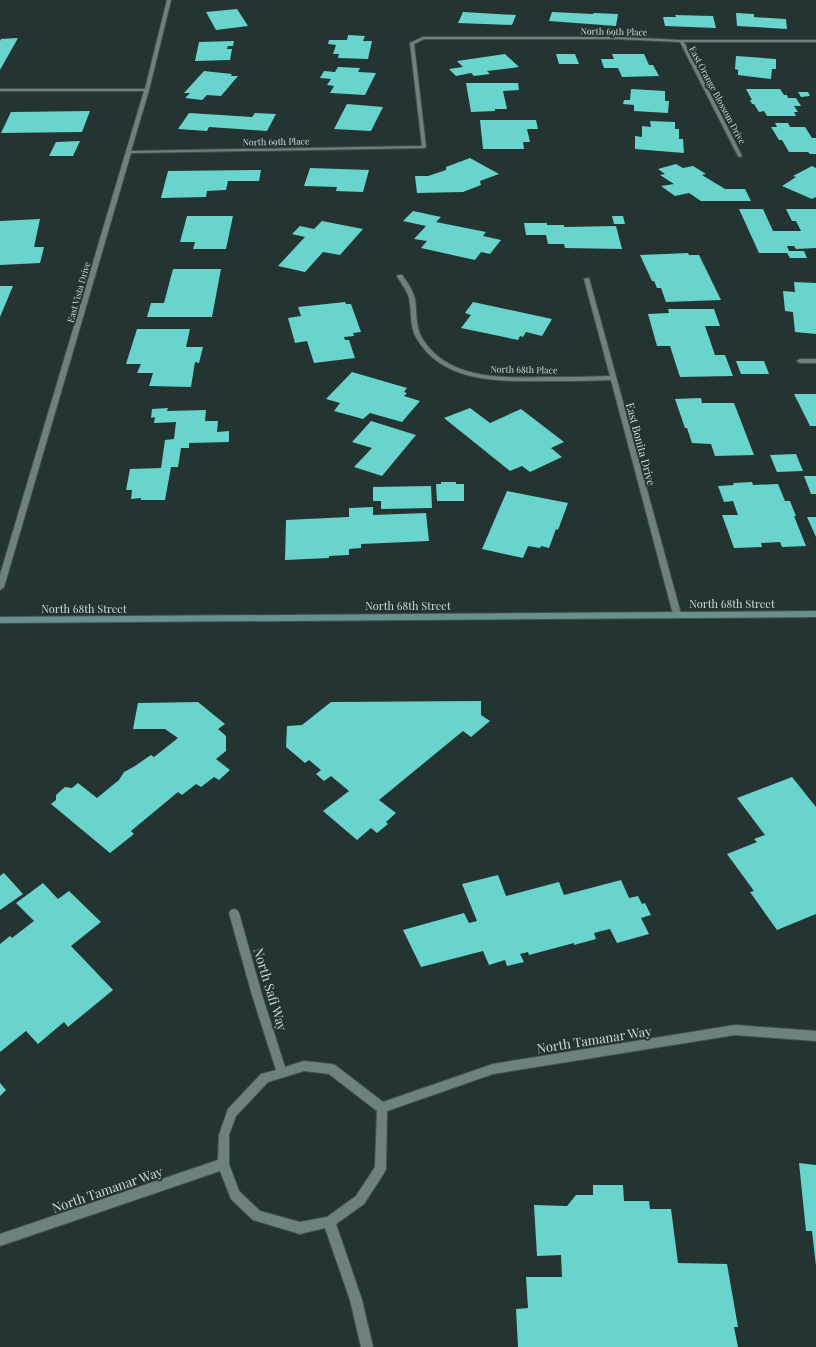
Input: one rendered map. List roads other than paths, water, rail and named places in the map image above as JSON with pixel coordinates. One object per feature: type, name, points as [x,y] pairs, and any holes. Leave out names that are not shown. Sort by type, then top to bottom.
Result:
[{"type":"street","name":"East Vista Drive","points":[[0,587],[147,90],[169,0]]},
{"type":"street","name":"North 69th Place","points":[[129,152],[424,147],[412,42],[423,38],[616,38],[681,41],[816,41]]},
{"type":"street","name":"East Orange Blossom Drive","points":[[681,41],[740,156]]},
{"type":"street","points":[[0,90],[147,90]]},
{"type":"street","name":"North 68th Place","points":[[400,276],[412,298],[413,319],[418,337],[426,349],[438,359],[464,373],[500,380],[613,378]]},
{"type":"street","name":"East Bonita Drive","points":[[587,279],[677,614]]},
{"type":"street","points":[[800,361],[816,361]]},
{"type":"street","name":"North 68th Street","points":[[0,620],[816,614]]},
{"type":"street","name":"North Safi Way","points":[[234,913],[257,995],[282,1073]]},
{"type":"street","name":"North Tamanar Way","points":[[382,1108],[494,1069],[735,1030],[816,1036]]},
{"type":"street","points":[[304,1066],[331,1069],[382,1108],[380,1169],[360,1200],[329,1222],[300,1228],[257,1216],[235,1195],[223,1164],[224,1135],[232,1113],[265,1078],[304,1066]]},
{"type":"street","name":"North Tamanar Way","points":[[0,1240],[223,1164]]},
{"type":"street","points":[[329,1222],[356,1300],[367,1347]]}]
